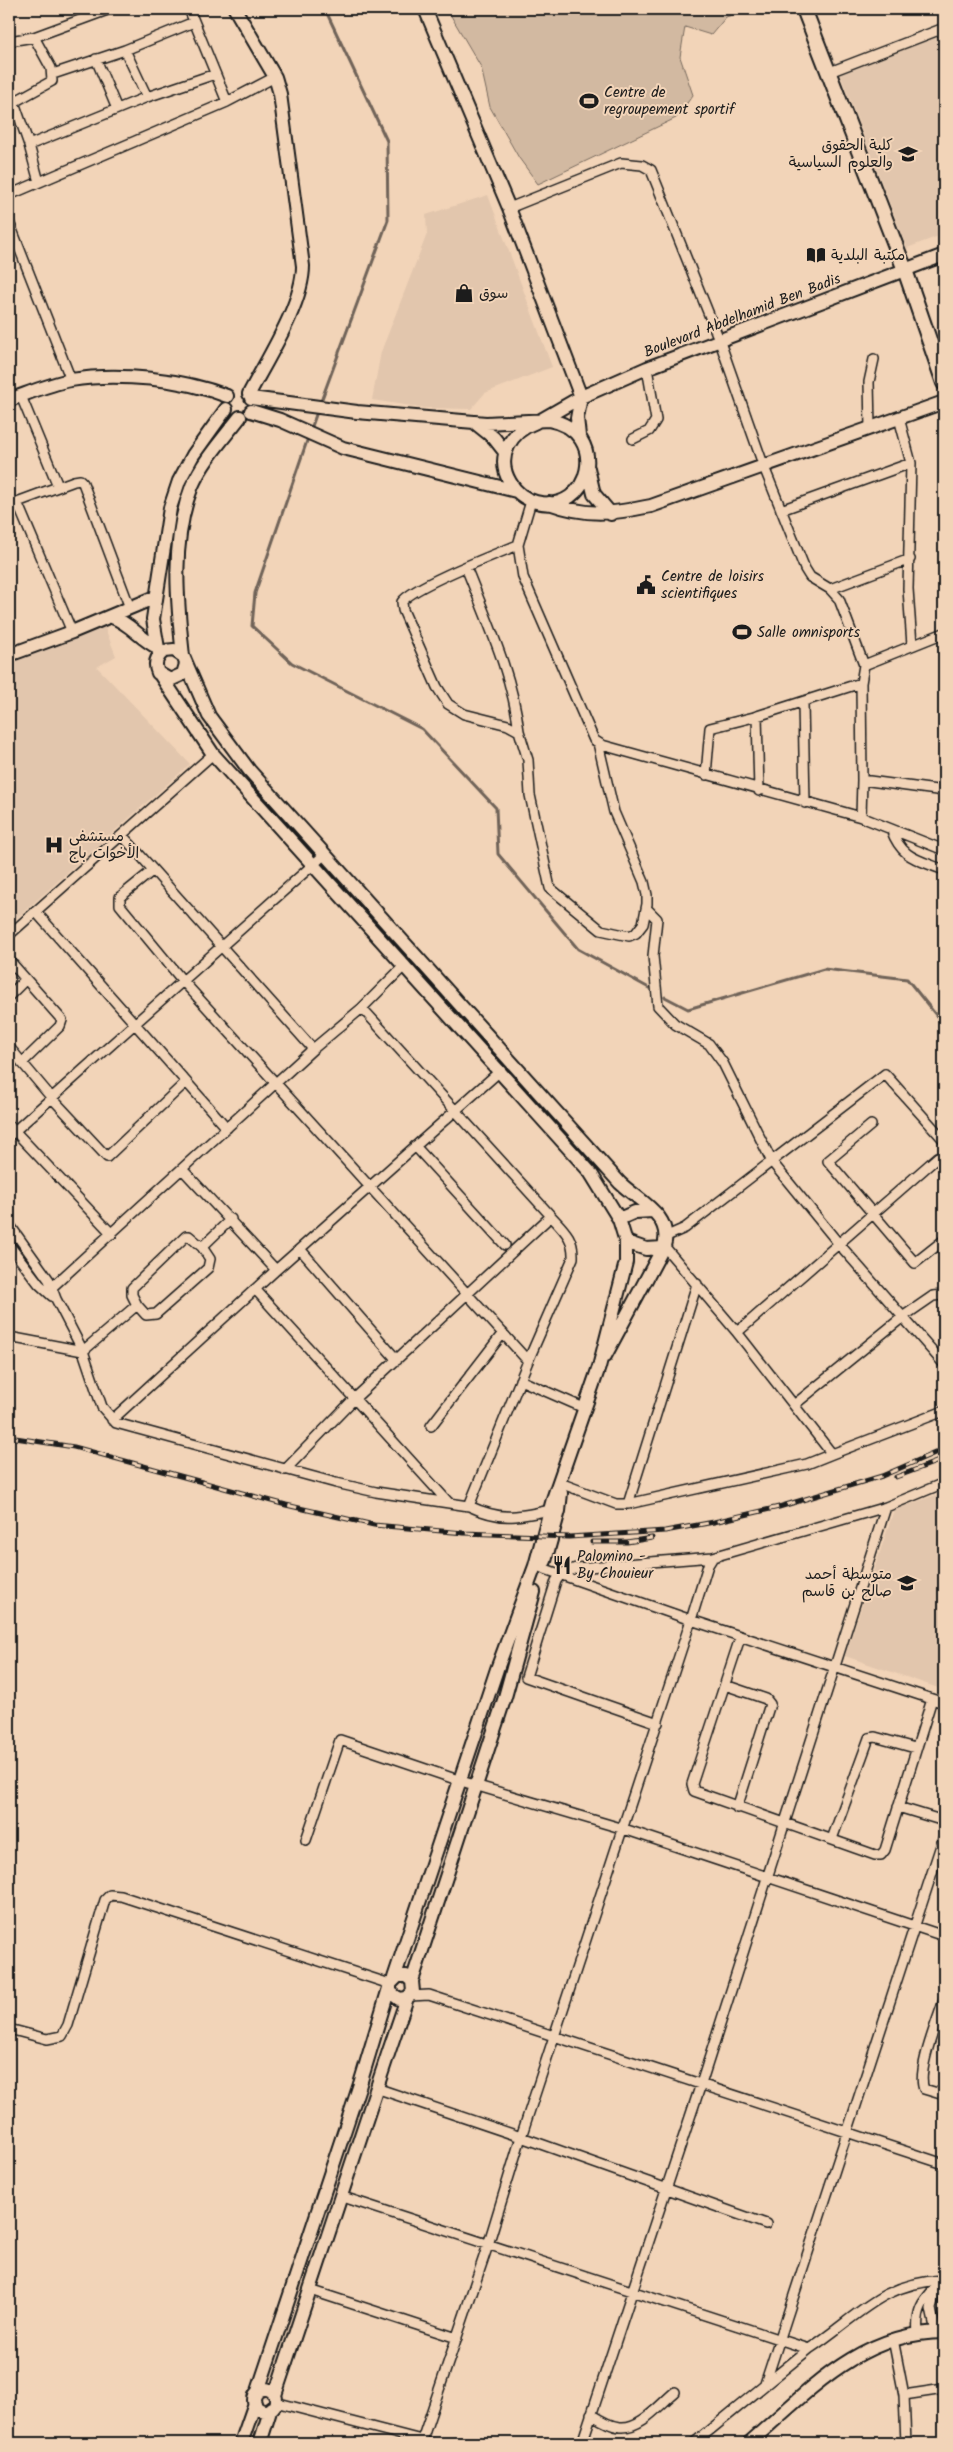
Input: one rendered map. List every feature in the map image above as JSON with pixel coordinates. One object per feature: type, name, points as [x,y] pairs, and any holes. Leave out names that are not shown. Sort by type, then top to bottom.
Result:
[{"type":"main road","points":[[235,9],[274,77],[284,108],[303,276],[293,308],[248,405],[211,454],[192,486],[182,525],[177,573],[184,660],[206,710],[222,737],[620,1183],[653,1211],[665,1224],[665,1243],[599,1367]]},
{"type":"main road","points":[[425,9],[509,208],[581,397],[577,406],[579,436]]},
{"type":"main road","points":[[804,9],[827,73],[905,270],[944,384]]},
{"type":"main road","name":"Boulevard Abdelhamid Ben Badis","points":[[538,421],[581,397],[648,368],[944,255]]},
{"type":"main road","points":[[15,398],[71,380],[128,377],[206,388],[226,403],[231,415],[248,405],[272,399],[357,412],[474,422],[558,422],[573,429],[579,436],[587,451],[588,468],[594,494],[611,514]]},
{"type":"main road","points":[[240,2443],[360,2084],[391,1983],[535,1566],[550,1510],[599,1367],[626,1262],[626,1242],[619,1219],[590,1172],[213,754],[161,676],[156,664],[158,651],[153,620],[170,508],[179,481],[193,455],[226,403],[237,390],[248,405],[342,448],[516,492],[531,501],[558,502],[575,492],[581,485],[588,468]]},
{"type":"main road","points":[[549,503],[572,511],[611,514],[651,506],[944,402]]},
{"type":"main road","points":[[516,492],[507,477],[505,452],[513,436],[520,430],[538,421]]},
{"type":"main road","points":[[474,422],[494,438],[505,452]]},
{"type":"main road","points":[[9,655],[112,617],[156,597]]},
{"type":"main road","points":[[112,617],[124,621],[144,641],[158,651],[174,650],[184,660]]},
{"type":"main road","points":[[161,676],[170,680],[179,677],[184,660]]},
{"type":"main road","points":[[619,1219],[636,1212],[653,1211]]},
{"type":"main road","points":[[626,1242],[646,1249],[665,1243]]},
{"type":"main road","points":[[412,1982],[511,1673],[559,1511],[560,1483]]},
{"type":"main road","points":[[260,2443],[376,2088],[409,1997],[414,1989],[412,1982],[406,1976],[391,1983]]},
{"type":"main road","points":[[391,1983],[395,1998],[409,1997]]},
{"type":"main road","points":[[749,2443],[853,2356],[893,2339],[940,2332]]},
{"type":"main road","points":[[256,2397],[267,2389],[274,2402]]},
{"type":"main road","points":[[256,2397],[260,2409],[274,2402]]},
{"type":"street","points":[[9,41],[34,37],[110,9]]},
{"type":"street","points":[[189,9],[227,102]]},
{"type":"street","points":[[53,74],[125,50],[194,22]]},
{"type":"street","points":[[827,73],[944,28]]},
{"type":"street","points":[[34,37],[53,74],[50,83],[11,104],[29,145],[39,182]]},
{"type":"street","points":[[125,50],[147,97]]},
{"type":"street","points":[[96,59],[117,109]]},
{"type":"street","points":[[29,145],[147,97],[215,74]]},
{"type":"street","points":[[9,195],[227,102],[274,77]]},
{"type":"street","points":[[509,208],[621,163],[632,162],[651,170],[720,342],[764,467],[805,569],[810,577],[830,589],[839,599],[864,665],[861,683],[861,818]]},
{"type":"street","points":[[9,222],[71,380]]},
{"type":"street","points":[[870,428],[869,382],[874,359]]},
{"type":"street","points":[[633,440],[649,430],[656,420],[648,368]]},
{"type":"street","points":[[15,398],[58,486]]},
{"type":"street","points":[[899,418],[911,463],[908,589],[912,645]]},
{"type":"street","points":[[781,510],[911,463]]},
{"type":"street","points":[[72,632],[13,504],[58,486],[80,480],[83,483],[130,608]]},
{"type":"street","points":[[466,567],[506,668],[513,692],[519,732],[528,760],[530,795],[550,888],[601,930],[629,936],[639,930],[646,909],[644,882],[614,812],[598,743],[588,731],[522,577],[518,545],[531,501]]},
{"type":"street","points":[[518,545],[466,567],[406,597],[402,602],[403,610],[437,687],[448,704],[464,714],[508,725],[519,732]]},
{"type":"street","points":[[830,589],[910,559]]},
{"type":"street","points":[[864,665],[944,633]]},
{"type":"street","points":[[706,775],[710,728],[802,703],[861,683]]},
{"type":"street","points":[[802,703],[805,803]]},
{"type":"street","points":[[758,716],[759,791]]},
{"type":"street","points":[[598,743],[759,791],[861,818],[944,850]]},
{"type":"street","points":[[9,935],[213,754]]},
{"type":"street","points":[[862,780],[944,791]]},
{"type":"street","points":[[891,830],[896,844],[903,852],[944,870]]},
{"type":"street","points":[[122,835],[152,871],[222,945],[312,1049]]},
{"type":"street","points":[[112,1234],[11,1130],[136,1024],[182,980],[325,854]]},
{"type":"street","points":[[152,871],[120,896],[119,903],[182,980],[277,1082],[528,1361]]},
{"type":"street","points":[[646,909],[657,919],[653,956],[658,1006],[675,1024],[709,1044],[723,1062],[772,1162],[839,1244],[904,1316],[944,1364]]},
{"type":"street","points":[[36,912],[227,1128]]},
{"type":"street","points":[[9,960],[62,1022],[22,1062]]},
{"type":"street","points":[[50,1290],[183,1170],[312,1049],[362,1008],[405,965]]},
{"type":"street","points":[[9,996],[25,980]]},
{"type":"street","points":[[362,1008],[571,1238],[573,1258],[520,1380],[469,1506]]},
{"type":"street","points":[[9,1047],[51,1097],[107,1157],[186,1082]]},
{"type":"street","points":[[112,1420],[276,1270],[500,1071]]},
{"type":"street","points":[[832,1454],[665,1243],[885,1074],[944,1140]]},
{"type":"street","points":[[871,1125],[828,1161],[915,1263],[944,1240]]},
{"type":"street","points":[[416,1146],[505,1246]]},
{"type":"street","points":[[736,1331],[741,1329],[938,1157]]},
{"type":"street","points":[[183,1170],[231,1219],[276,1270]]},
{"type":"street","points":[[286,1470],[353,1400],[551,1216]]},
{"type":"street","points":[[202,1247],[231,1219]]},
{"type":"street","points":[[9,1224],[42,1268],[50,1290]]},
{"type":"street","points":[[186,1236],[189,1236],[202,1247],[211,1262],[202,1274],[156,1314],[146,1315],[132,1295],[132,1288],[186,1236]]},
{"type":"street","points":[[9,1244],[56,1299],[83,1351],[102,1407],[112,1420],[286,1470],[376,1492],[469,1506],[489,1515],[509,1518],[550,1510]]},
{"type":"street","points":[[300,1249],[397,1360]]},
{"type":"street","points":[[628,1504],[697,1284]]},
{"type":"street","points":[[255,1290],[353,1400],[449,1503]]},
{"type":"street","points":[[794,1405],[904,1316],[933,1296],[942,1295],[944,1297]]},
{"type":"street","points":[[83,1351],[137,1304]]},
{"type":"street","points":[[431,1426],[503,1333]]},
{"type":"street","points":[[9,1337],[83,1351]]},
{"type":"street","points":[[520,1380],[584,1408]]},
{"type":"street","points":[[560,1483],[616,1504],[628,1504],[807,1464],[944,1411]]},
{"type":"street","points":[[526,1677],[556,1582],[561,1574],[576,1568],[713,1557],[886,1507],[944,1483]]},
{"type":"street","points":[[582,2443],[630,2292],[701,2084],[886,1507]]},
{"type":"street","points":[[422,2442],[624,1829],[708,1565],[713,1557]]},
{"type":"street","points":[[542,1568],[740,1638],[944,1703]]},
{"type":"street","points":[[740,1638],[692,1787],[696,1793],[875,1855],[882,1854],[886,1850],[915,1748],[932,1700]]},
{"type":"street","points":[[498,1669],[658,1723]]},
{"type":"street","points":[[725,1685],[766,1700],[770,1704],[737,1808]]},
{"type":"street","points":[[832,1839],[869,1738],[875,1737],[915,1748]]},
{"type":"street","points":[[306,1840],[340,1740],[461,1781],[624,1829],[944,1936]]},
{"type":"street","points":[[898,1807],[944,1821]]},
{"type":"street","points":[[765,2384],[778,2339],[816,2230],[944,1836]]},
{"type":"street","points":[[9,2029],[47,2039],[62,2036],[68,2025],[105,1900],[110,1895],[120,1896],[391,1983]]},
{"type":"street","points":[[412,1982],[428,1995],[944,2164]]},
{"type":"street","points":[[409,1997],[428,1995]]},
{"type":"street","points":[[944,2000],[927,2054],[922,2086],[924,2089],[944,2095]]},
{"type":"street","points":[[376,2088],[766,2224]]},
{"type":"street","points":[[340,2196],[809,2349]]},
{"type":"street","points":[[918,2334],[917,2319],[921,2305],[927,2295],[943,2279]]},
{"type":"street","points":[[694,2443],[809,2349],[880,2296],[916,2282],[943,2279]]},
{"type":"street","points":[[936,2288],[931,2309],[940,2332]]},
{"type":"street","points":[[310,2290],[456,2338]]},
{"type":"street","points":[[893,2339],[904,2395],[906,2443]]},
{"type":"street","points":[[904,2395],[944,2389]]},
{"type":"street","points":[[591,2414],[614,2426],[630,2426],[641,2422],[675,2392]]},
{"type":"street","points":[[274,2402],[422,2442],[433,2443]]},
{"type":"shaded area","name":"Centre de regroupement sportif","points":[[447,9],[750,9],[726,17],[711,35],[685,27],[680,57],[693,95],[676,118],[538,184],[519,158],[490,107],[481,67]]},
{"type":"shaded area","name":"كلية الحقوق والعلوم السياسية","points":[[944,34],[944,234],[907,248],[840,74]]},
{"type":"shaded area","name":"سوق","points":[[488,195],[552,367],[485,393],[471,409],[424,408],[372,400],[381,352],[427,234],[426,215]]},
{"type":"shaded area","name":"مستشفى الأخوات باج","points":[[103,623],[116,656],[97,667],[190,764],[9,925],[9,662]]},
{"type":"shaded area","name":"متوسطة أحمد صالح بن قاسم","points":[[944,1492],[944,1690],[845,1656],[894,1510]]},
{"type":"waterway","points":[[320,404],[388,220],[387,141],[325,9]]},
{"type":"waterway","points":[[311,429],[318,409]]},
{"type":"waterway","points":[[309,435],[255,593],[252,626],[292,663],[422,729],[496,808],[498,854],[578,949],[649,988]]},
{"type":"waterway","points":[[665,997],[688,1009],[824,969],[907,979],[944,1025]]},
{"type":"railway","points":[[9,1437],[74,1447],[286,1505],[374,1525],[464,1533],[569,1537],[665,1531],[779,1507],[882,1476],[944,1449]]},
{"type":"railway","points":[[896,1477],[944,1459]]},
{"type":"railway","points":[[592,1542],[627,1542],[652,1538]]},
{"type":"place","name":"Centre de regroupement sportif","points":[[589,101]]},
{"type":"place","name":"كلية الحقوق والعلوم السياسية","points":[[908,154]]},
{"type":"place","name":"مكتبة البلدية","points":[[816,255]]},
{"type":"place","name":"سوق","points":[[464,293]]},
{"type":"place","name":"Centre de loisirs scientifiques","points":[[646,585]]},
{"type":"place","name":"Salle omnisports","points":[[742,632]]},
{"type":"place","name":"مستشفى الأخوات باج","points":[[54,845]]},
{"type":"place","name":"Palomino - By Chouieur","points":[[562,1565]]},
{"type":"place","name":"متوسطة أحمد صالح بن قاسم","points":[[907,1583]]}]
